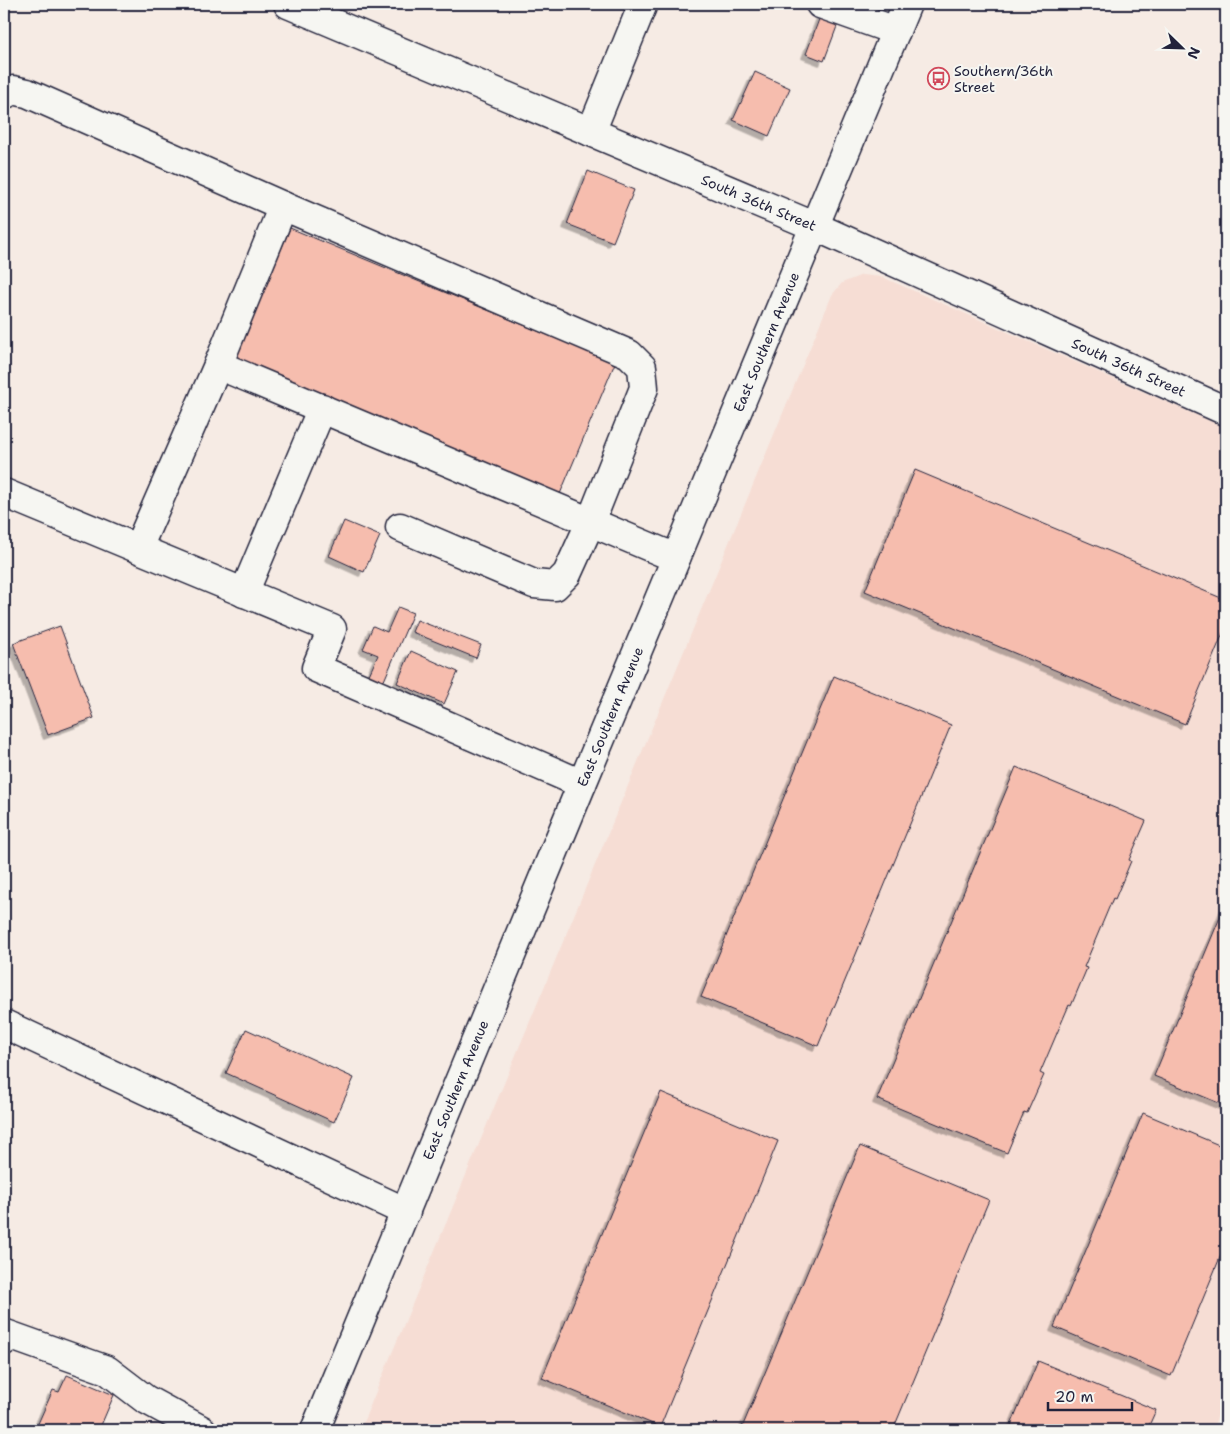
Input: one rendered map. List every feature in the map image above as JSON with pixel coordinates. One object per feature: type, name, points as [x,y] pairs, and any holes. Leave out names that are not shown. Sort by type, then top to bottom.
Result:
[{"type":"main road","name":"South 36th Street","points":[[288,4],[814,226],[1226,411]]},
{"type":"main road","points":[[591,132],[643,4]]},
{"type":"main road","points":[[820,4],[896,31]]},
{"type":"main road","name":"East Southern Avenue","points":[[315,1430],[907,4]]},
{"type":"main road","points":[[4,95],[13,90],[27,93],[283,206],[629,354],[642,367],[644,388],[591,521],[567,574],[555,586],[534,584],[400,527]]},
{"type":"main road","points":[[138,548],[218,365],[283,206]]},
{"type":"main road","points":[[218,365],[676,558]]},
{"type":"main road","points":[[244,593],[322,408]]},
{"type":"main road","points":[[4,493],[332,630],[316,668],[582,784]]},
{"type":"main road","points":[[4,1024],[406,1212]]},
{"type":"main road","points":[[4,1341],[6,1334],[107,1370],[145,1399],[202,1430]]},
{"type":"shaded area","points":[[862,275],[882,277],[1226,428],[1226,1396],[1212,1430],[360,1430],[832,295],[842,283]]},
{"type":"building","points":[[821,14],[839,21],[824,61],[806,54]]},
{"type":"building","points":[[939,71],[944,73],[939,85],[935,83]]},
{"type":"building","points":[[755,72],[790,88],[769,136],[733,120]]},
{"type":"building","points":[[588,171],[634,190],[613,242],[567,224]]},
{"type":"building","points":[[290,228],[615,363],[560,494],[235,359]]},
{"type":"building","points":[[915,470],[1226,600],[1226,626],[1185,724],[865,591]]},
{"type":"building","points":[[344,521],[380,536],[364,572],[329,556]]},
{"type":"building","points":[[398,607],[413,613],[383,683],[368,677],[378,655],[363,649],[373,626],[387,632]]},
{"type":"building","points":[[417,620],[481,645],[476,658],[412,632]]},
{"type":"building","points":[[60,626],[94,718],[48,735],[13,643]]},
{"type":"building","points":[[411,651],[458,672],[444,704],[397,683]]},
{"type":"building","points":[[834,676],[951,725],[818,1046],[701,997]]},
{"type":"building","points":[[1016,767],[1146,821],[1115,899],[1113,898],[1084,967],[1087,968],[1040,1073],[1044,1075],[1027,1113],[1024,1112],[1007,1153],[877,1099]]},
{"type":"building","points":[[1226,903],[1226,1106],[1154,1076]]},
{"type":"building","points":[[246,1029],[354,1078],[334,1122],[226,1073]]},
{"type":"building","points":[[661,1092],[778,1141],[660,1427],[542,1378]]},
{"type":"building","points":[[1143,1113],[1226,1148],[1226,1243],[1171,1376],[1054,1327]]},
{"type":"building","points":[[860,1146],[989,1200],[893,1430],[741,1430]]},
{"type":"building","points":[[1038,1361],[1156,1410],[1147,1430],[1009,1430]]},
{"type":"building","points":[[67,1375],[114,1395],[99,1430],[40,1430],[36,1428],[53,1390],[59,1392]]},
{"type":"place","name":"Southern/36th Street","points":[[938,79]]}]
